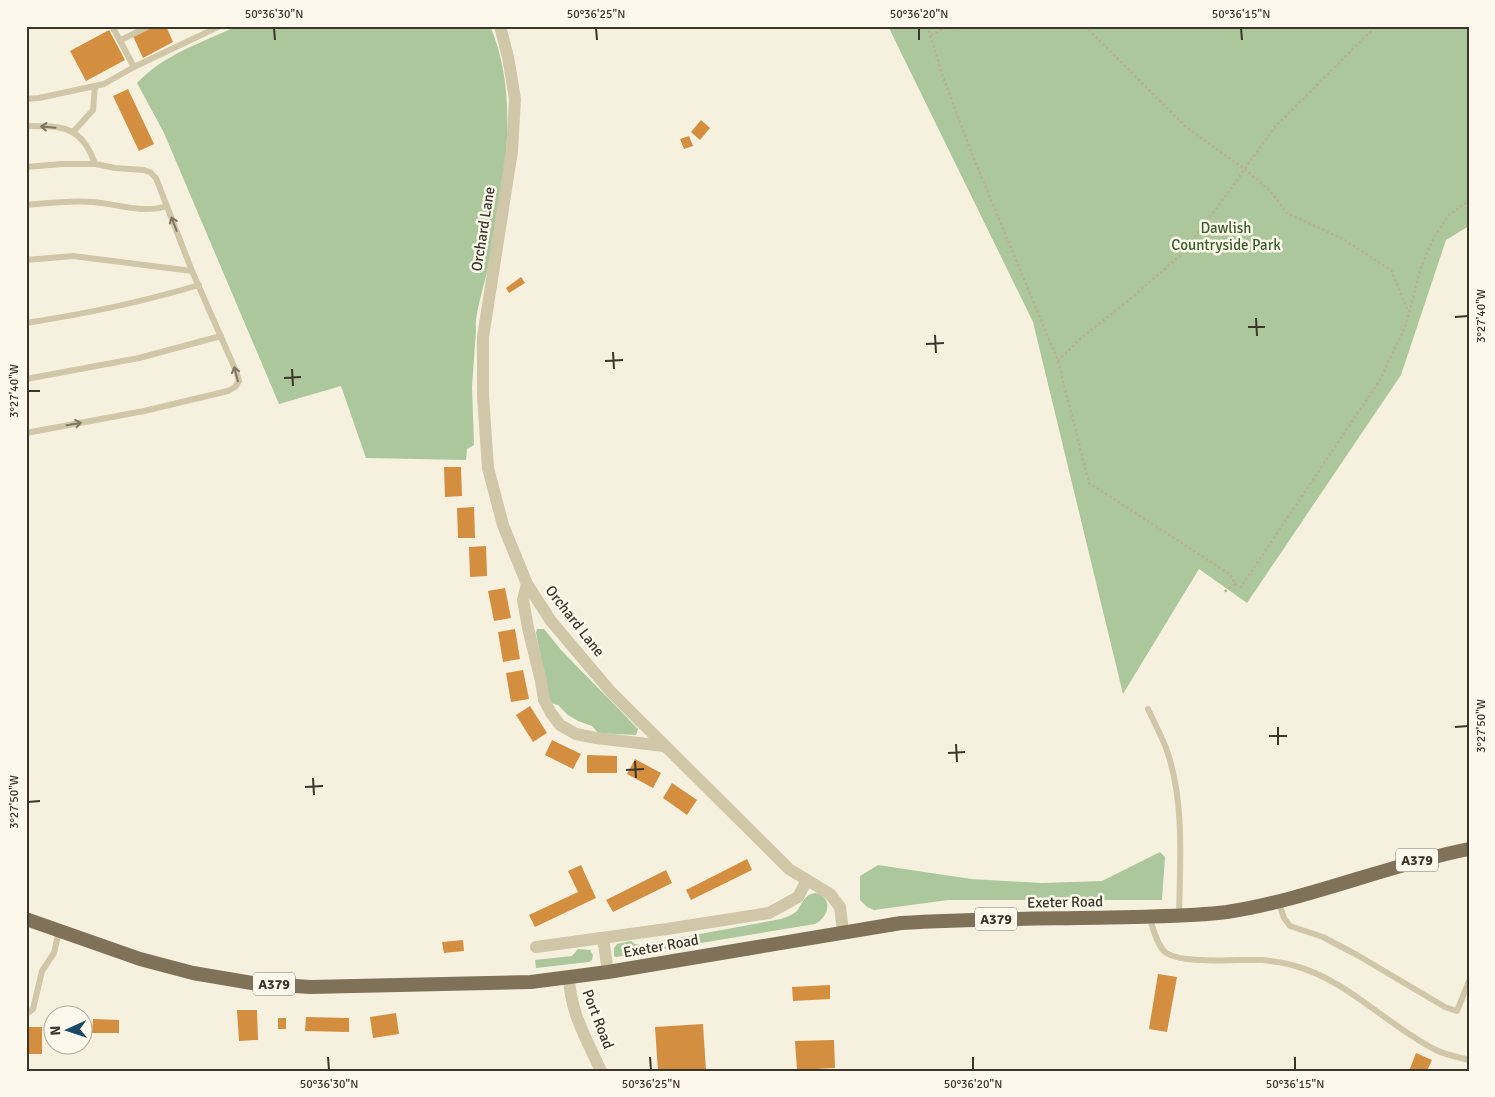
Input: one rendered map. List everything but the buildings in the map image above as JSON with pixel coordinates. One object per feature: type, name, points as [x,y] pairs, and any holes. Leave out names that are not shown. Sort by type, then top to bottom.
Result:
[{"type":"main road","name":"Exeter Road","points":[[569,977],[901,923],[943,920],[1179,916],[1226,912],[1298,897],[1406,863],[1469,849]]},
{"type":"main road","name":"A379","points":[[26,919],[140,959],[193,973],[252,983],[310,986],[457,984],[531,982],[569,977]]},
{"type":"street","name":"Orchard Lane","points":[[500,26],[508,57],[515,99],[512,151],[483,331],[483,396],[488,468],[502,526],[527,584],[563,636],[611,692],[790,869],[830,894],[836,900],[840,907],[843,931]]},
{"type":"street","points":[[527,584],[523,600],[544,700],[560,725],[576,734],[664,746]]},
{"type":"street","points":[[536,947],[769,913],[798,897],[807,880]]},
{"type":"street","points":[[603,938],[608,972]]},
{"type":"street","name":"Port Road","points":[[569,977],[571,1002],[601,1071]]},
{"type":"lane","points":[[112,26],[134,67]]},
{"type":"lane","points":[[121,40],[149,26]]},
{"type":"lane","points":[[26,99],[104,84],[134,67],[220,26]]},
{"type":"lane","points":[[73,132],[93,110],[95,86]]},
{"type":"lane","points":[[26,126],[45,126],[73,132],[86,143],[95,164]]},
{"type":"lane","points":[[26,167],[95,164],[150,172],[156,178],[192,271],[239,381],[235,387],[228,391],[144,411],[26,433]]},
{"type":"lane","points":[[26,205],[93,202],[148,210],[167,206]]},
{"type":"lane","points":[[26,260],[73,256],[192,271]]},
{"type":"lane","points":[[26,323],[134,303],[199,285]]},
{"type":"lane","points":[[26,378],[139,358],[221,336]]},
{"type":"lane","points":[[1148,710],[1166,748],[1177,795],[1181,850],[1179,916]]},
{"type":"lane","points":[[1278,901],[1284,918],[1290,926],[1324,937],[1457,1012],[1469,981]]},
{"type":"lane","points":[[1149,916],[1164,952],[1176,958],[1191,960],[1263,960],[1303,968],[1348,991],[1414,1038],[1438,1052],[1469,1060]]},
{"type":"lane","points":[[26,1014],[33,1009],[42,971],[54,953],[59,931]]},
{"type":"path","points":[[927,26],[943,77],[972,154],[1058,361],[1088,483],[1231,575],[1235,584],[1241,587],[1380,380],[1406,325],[1421,267],[1433,239],[1449,215],[1469,201]]},
{"type":"path","points":[[931,35],[950,26]]},
{"type":"path","points":[[1085,26],[1187,128],[1245,169],[1271,192],[1287,213],[1343,239],[1391,270],[1409,312]]},
{"type":"path","points":[[1058,361],[1082,337],[1123,305],[1180,255],[1274,128],[1376,26]]},
{"type":"path","points":[[1224,592],[1235,584]]},
{"type":"green space","points":[[237,26],[490,26],[499,53],[505,82],[507,143],[495,235],[477,315],[472,387],[474,445],[467,449],[466,460],[366,458],[341,386],[279,404],[164,133],[137,83],[147,73],[171,57]]},
{"type":"green space","name":"Dawlish Countryside Park","points":[[888,26],[1469,26],[1469,226],[1446,240],[1401,375],[1247,603],[1199,569],[1123,694],[1033,322]]},
{"type":"green space","points":[[537,629],[544,629],[561,650],[638,729],[636,735],[598,733],[592,726],[578,721],[568,715],[558,705],[550,703],[536,633]]},
{"type":"green space","points":[[1160,852],[1165,857],[1162,900],[948,900],[874,910],[867,907],[860,900],[860,876],[878,865],[971,879],[1042,883],[1102,881]]},
{"type":"green space","points":[[815,893],[825,899],[827,907],[824,917],[815,924],[665,949],[664,946],[657,946],[658,951],[614,956],[614,948],[617,944],[631,941],[640,945],[781,919],[796,912],[808,896]]},
{"type":"green space","points":[[578,949],[590,950],[593,955],[592,960],[589,962],[536,968],[535,960],[572,956]]}]
